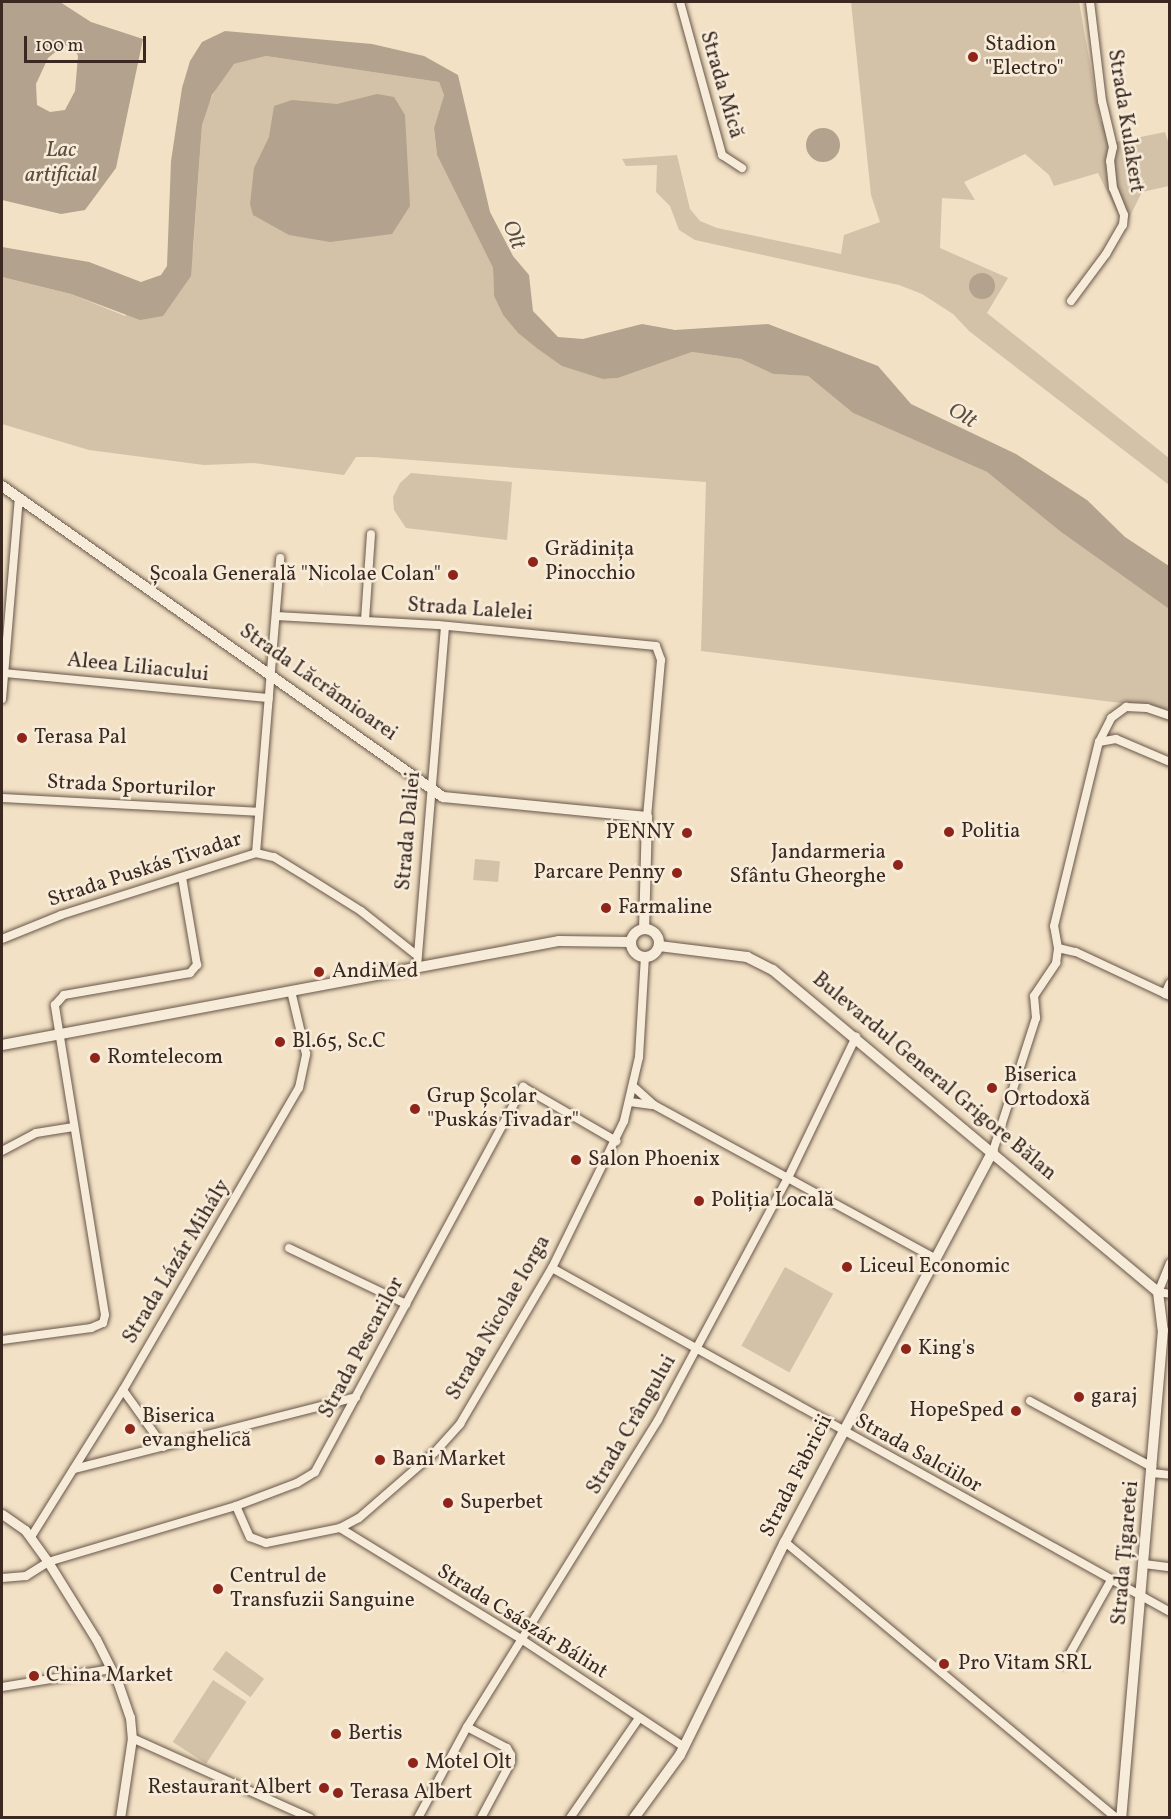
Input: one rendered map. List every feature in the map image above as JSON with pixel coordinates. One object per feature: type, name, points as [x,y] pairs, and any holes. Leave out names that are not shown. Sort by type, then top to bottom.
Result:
[{"type":"main road","name":"Strada Lăcrămioarei","points":[[2,486],[271,673],[431,788],[452,799],[647,817]]},
{"type":"main road","points":[[644,929],[647,817]]},
{"type":"main road","points":[[644,929],[656,934],[659,946],[654,954],[645,957],[637,954],[631,942],[637,932],[644,929]]},
{"type":"main road","points":[[2,1045],[559,940],[631,942]]},
{"type":"main road","name":"Bulevardul General Grigore Bălan","points":[[659,946],[736,955],[765,964],[1164,1293]]},
{"type":"main road","name":"Strada Fabricii","points":[[634,1818],[684,1747],[842,1432],[993,1151]]},
{"type":"main road","name":"Strada Țigaretei","points":[[1121,1818],[1142,1599],[1164,1293]]},
{"type":"street","name":"Strada Mică","points":[[680,2],[722,156],[742,168]]},
{"type":"street","name":"Strada Kulakert","points":[[1071,301],[1106,254],[1123,225],[1124,216],[1113,188],[1110,161],[1113,147],[1102,101],[1090,2]]},
{"type":"street","points":[[2,699],[20,498]]},
{"type":"street","points":[[365,620],[371,534]]},
{"type":"street","points":[[256,854],[280,558]]},
{"type":"street","name":"Strada Lalelei","points":[[276,616],[365,620],[650,643],[659,649],[647,817]]},
{"type":"street","name":"Strada Daliei","points":[[417,967],[415,954],[445,626]]},
{"type":"street","name":"Aleea Liliacului","points":[[4,673],[269,698]]},
{"type":"street","points":[[993,1151],[1035,1018],[1034,996],[1049,978],[1058,948],[1054,926],[1100,742],[1111,718],[1126,707],[1147,708],[1170,716]]},
{"type":"street","points":[[1100,742],[1116,739],[1170,762]]},
{"type":"street","name":"Strada Sporturilor","points":[[2,798],[258,812]]},
{"type":"street","name":"Strada Puskás Tivadar","points":[[2,939],[62,915],[256,854],[274,857],[361,911],[415,954]]},
{"type":"street","points":[[2,1340],[99,1326],[105,1315],[58,1035],[55,1005],[64,995],[190,973],[197,965],[182,878]]},
{"type":"street","points":[[1058,948],[1076,952],[1167,995],[1170,983]]},
{"type":"street","name":"Strada Nicolae Iorga","points":[[236,1506],[250,1537],[266,1543],[340,1528],[359,1518],[426,1460],[460,1424],[552,1268],[616,1140],[634,1088],[645,957]]},
{"type":"street","name":"Strada Lázár Mihály","points":[[31,1537],[123,1390],[299,1088],[306,1054],[291,991]]},
{"type":"street","name":"Strada Crângului","points":[[418,1818],[467,1727],[632,1466],[788,1178],[856,1037]]},
{"type":"street","name":"Strada Pescarilor","points":[[2,1578],[26,1576],[48,1562],[236,1506],[297,1483],[315,1472],[523,1087],[616,1140]]},
{"type":"street","points":[[634,1088],[654,1105],[936,1259]]},
{"type":"street","points":[[630,1102],[654,1105]]},
{"type":"street","points":[[2,1151],[36,1132],[74,1127]]},
{"type":"street","points":[[289,1248],[406,1304]]},
{"type":"street","points":[[1164,1293],[1170,1263]]},
{"type":"street","name":"Strada Salciilor","points":[[552,1268],[698,1346],[842,1432],[1110,1582],[1170,1612]]},
{"type":"street","points":[[123,1390],[164,1447]]},
{"type":"street","points":[[74,1469],[356,1397]]},
{"type":"street","points":[[1030,1401],[1152,1470],[1170,1475]]},
{"type":"street","points":[[2,1514],[31,1537],[112,1669],[130,1717],[132,1738],[120,1818]]},
{"type":"street","name":"Strada Császár Bálint","points":[[340,1528],[521,1640],[684,1747]]},
{"type":"street","points":[[785,1542],[1116,1818]]},
{"type":"street","points":[[1144,1564],[1170,1567]]},
{"type":"street","points":[[1064,1664],[1110,1582]]},
{"type":"street","points":[[2,1687],[112,1669]]},
{"type":"street","points":[[570,1818],[639,1718]]},
{"type":"street","points":[[467,1727],[507,1748],[511,1755],[511,1762],[481,1818]]},
{"type":"street","points":[[132,1738],[310,1818]]},
{"type":"shaded area","points":[[851,2],[1079,2],[1100,120],[1116,142],[1165,132],[1169,144],[1169,186],[1142,192],[1128,220],[1117,212],[1098,173],[1054,186],[1049,175],[1025,154],[964,182],[975,200],[942,198],[940,248],[1008,278],[987,313],[1169,458],[1169,485],[969,331],[953,314],[922,294],[899,285],[695,240],[679,230],[670,206],[656,192],[657,165],[626,166],[622,159],[677,155],[690,209],[700,221],[717,228],[841,254],[844,235],[880,222],[871,195]]},
{"type":"shaded area","points":[[266,56],[439,82],[444,95],[434,128],[437,155],[493,268],[494,296],[503,315],[518,333],[539,349],[603,379],[618,378],[692,352],[741,359],[773,374],[808,376],[853,413],[987,472],[1061,532],[1169,609],[1169,709],[701,651],[706,482],[372,457],[356,457],[344,475],[254,463],[204,465],[89,450],[2,424],[2,277],[71,294],[125,316],[193,252],[202,125],[207,107],[221,78],[234,64]]},
{"type":"shaded area","points":[[411,473],[512,482],[507,540],[406,528],[394,510],[393,497],[400,483]]},
{"type":"shaded area","points":[[475,859],[500,861],[498,882],[473,880]]},
{"type":"shaded area","points":[[785,1267],[833,1294],[789,1372],[741,1346]]},
{"type":"shaded area","points":[[226,1651],[264,1679],[251,1697],[212,1670]]},
{"type":"shaded area","points":[[213,1680],[247,1702],[206,1764],[173,1742]]},
{"type":"water","name":"Lac artificial","points":[[2,2],[60,2],[91,22],[143,39],[116,168],[85,210],[61,214],[2,200]],"holes":[[[64,45],[74,47],[78,56],[75,91],[65,110],[50,112],[37,105],[36,84],[48,58]]]},
{"type":"water","points":[[225,31],[372,44],[424,56],[458,75],[490,212],[513,256],[529,275],[533,311],[558,337],[583,339],[642,324],[675,330],[768,324],[878,366],[911,404],[1016,454],[1087,500],[1125,537],[1169,566],[1169,609],[1061,532],[987,472],[853,413],[808,376],[773,374],[741,359],[692,352],[618,378],[603,379],[562,366],[538,349],[518,333],[503,315],[494,296],[493,268],[437,155],[434,128],[444,95],[439,82],[266,56],[234,64],[212,95],[202,125],[191,276],[163,316],[140,320],[71,294],[2,277],[2,247],[89,262],[141,282],[161,275],[167,266],[171,161],[182,88],[190,61],[202,42]]},
{"type":"water","points":[[377,94],[394,97],[405,115],[410,206],[392,234],[330,242],[289,235],[253,215],[250,204],[254,168],[269,137],[274,106],[292,100],[337,104]]},
{"type":"water","points":[[823,128],[835,133],[840,145],[835,157],[823,162],[811,157],[806,145],[811,133]]},
{"type":"water","points":[[982,273],[991,277],[995,286],[991,295],[982,299],[973,295],[969,286],[973,277]]},
{"type":"place","name":"Stadion \"Electro\"","points":[[973,57]]},
{"type":"place","name":"Grădinița Pinocchio","points":[[533,562]]},
{"type":"place","name":"Școala Generală \"Nicolae Colan\"","points":[[453,575]]},
{"type":"place","name":"Terasa Pal","points":[[22,738]]},
{"type":"place","name":"Politia","points":[[949,832]]},
{"type":"place","name":"PENNY","points":[[687,833]]},
{"type":"place","name":"Jandarmeria Sfântu Gheorghe","points":[[898,865]]},
{"type":"place","name":"Parcare Penny","points":[[677,873]]},
{"type":"place","name":"Farmaline","points":[[606,908]]},
{"type":"place","name":"AndiMed","points":[[319,972]]},
{"type":"place","name":"Bl.65, Sc.C","points":[[280,1042]]},
{"type":"place","name":"Romtelecom","points":[[95,1058]]},
{"type":"place","name":"Biserica Ortodoxă","points":[[992,1088]]},
{"type":"place","name":"Grup Școlar \"Puskás Tivadar\"","points":[[415,1109]]},
{"type":"place","name":"Salon Phoenix","points":[[576,1160]]},
{"type":"place","name":"Poliția Locală","points":[[699,1201]]},
{"type":"place","name":"Liceul Economic","points":[[847,1267]]},
{"type":"place","name":"King's","points":[[906,1349]]},
{"type":"place","name":"garaj","points":[[1079,1397]]},
{"type":"place","name":"HopeSped","points":[[1016,1411]]},
{"type":"place","name":"Biserica evanghelică","points":[[130,1429]]},
{"type":"place","name":"Bani Market","points":[[380,1460]]},
{"type":"place","name":"Superbet","points":[[448,1503]]},
{"type":"place","name":"Centrul de Transfuzii Sanguine","points":[[218,1589]]},
{"type":"place","name":"Pro Vitam SRL","points":[[944,1664]]},
{"type":"place","name":"China Market","points":[[34,1676]]},
{"type":"place","name":"Bertis","points":[[336,1734]]},
{"type":"place","name":"Motel Olt","points":[[413,1763]]},
{"type":"place","name":"Restaurant Albert","points":[[324,1788]]},
{"type":"place","name":"Terasa Albert","points":[[338,1793]]},
{"type":"water label","name":"Olt","points":[[513,235]]},
{"type":"water label","name":"Olt","points":[[962,416]]}]
